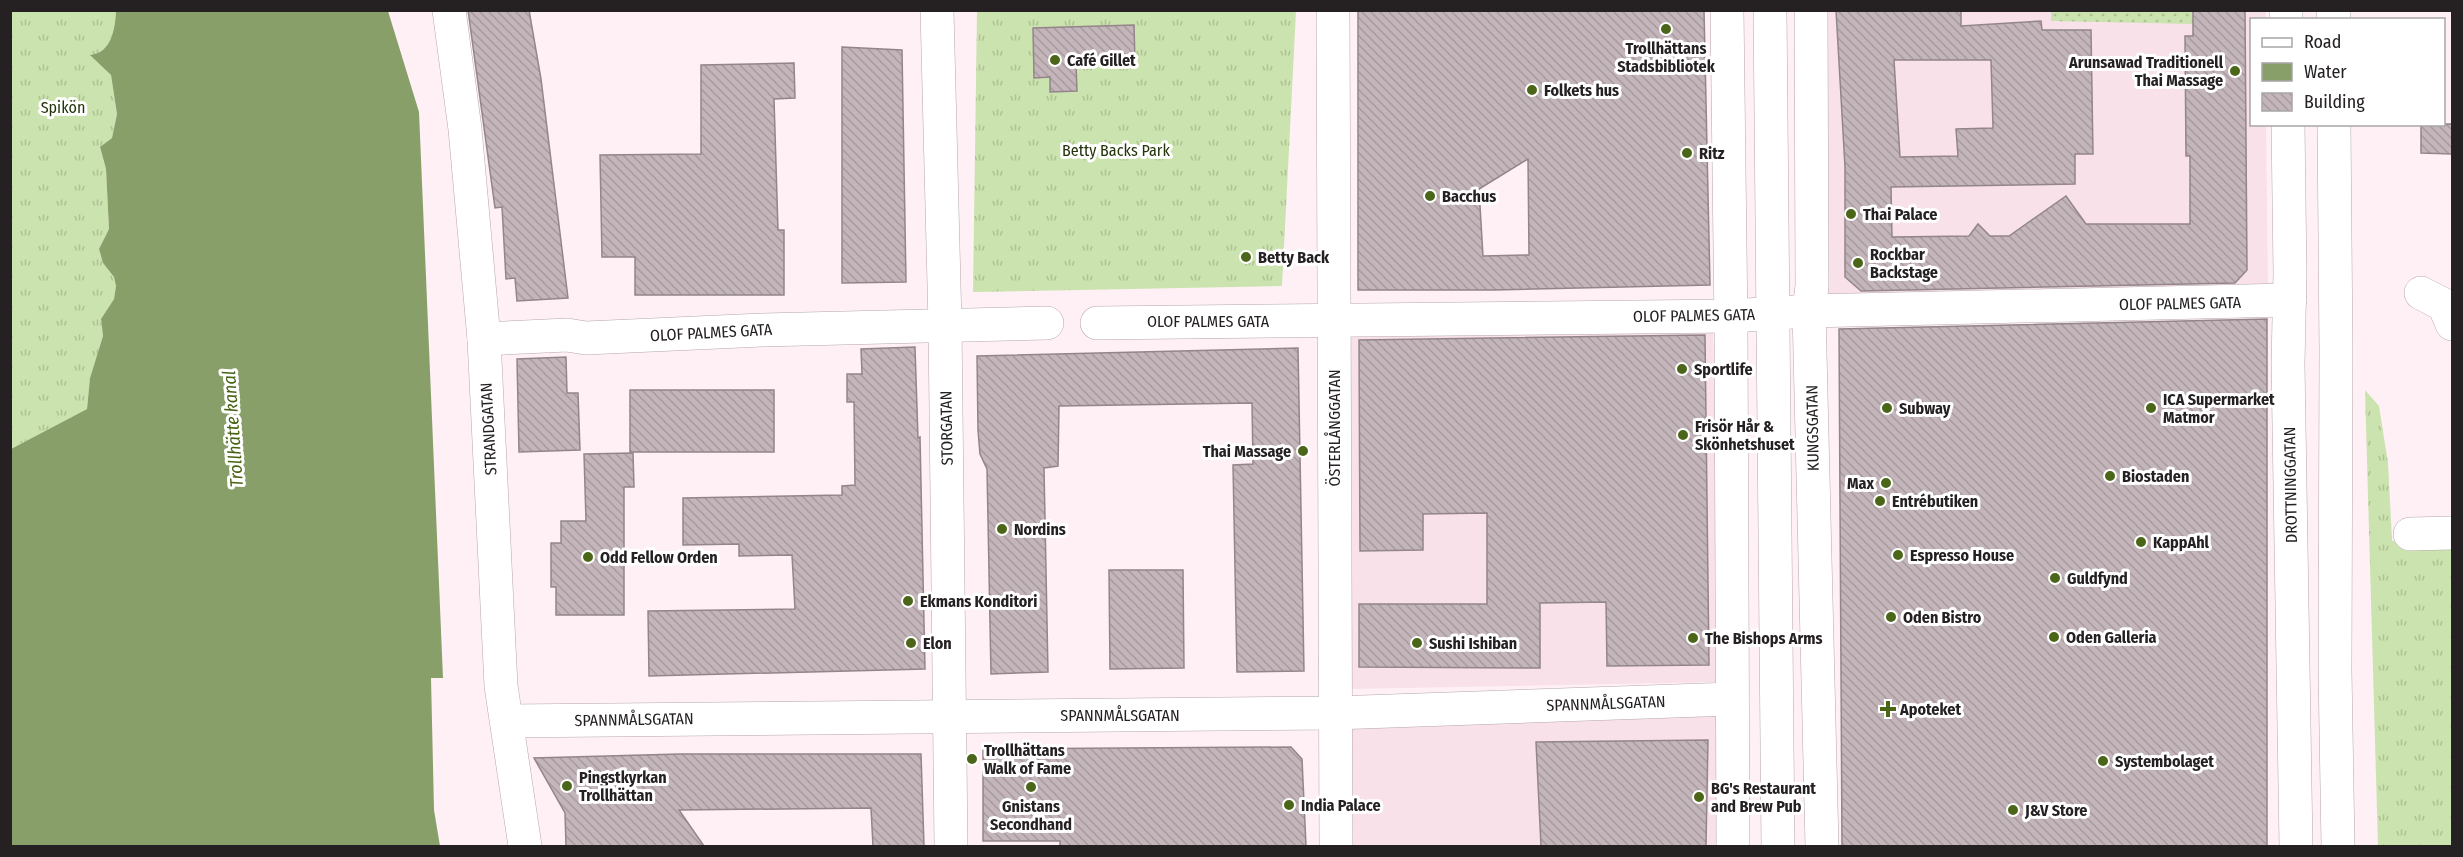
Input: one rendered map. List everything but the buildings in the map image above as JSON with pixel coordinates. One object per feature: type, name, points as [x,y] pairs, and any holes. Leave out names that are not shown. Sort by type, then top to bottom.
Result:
[{"type":"street","name":"STRANDGATAN","points":[[449,10],[465,129],[484,339],[501,686],[525,846]]},
{"type":"street","name":"STORGATAN","points":[[937,10],[945,324],[951,846]]},
{"type":"street","name":"ÖSTERLÅNGGATAN","points":[[1333,10],[1336,846]]},
{"type":"street","points":[[1727,10],[1731,316],[1733,846]]},
{"type":"street","points":[[1770,10],[1778,846]]},
{"type":"street","name":"KUNGSGATAN","points":[[1811,10],[1812,286],[1809,311],[1822,846]]},
{"type":"street","name":"DROTTNINGGATAN","points":[[2288,126],[2290,300],[2288,364],[2296,846]]},
{"type":"street","points":[[2334,126],[2335,671],[2338,846]]},
{"type":"street","points":[[2421,293],[2444,305],[2452,324]]},
{"type":"street","name":"OLOF PALMES GATA","points":[[1098,323],[1731,316],[1772,312],[1863,309],[2290,300]]},
{"type":"street","name":"OLOF PALMES GATA","points":[[484,339],[567,335],[586,338],[945,324],[1047,323]]},
{"type":"street","points":[[2410,534],[2452,533],[2452,528]]},
{"type":"street","name":"SPANNMÅLSGATAN","points":[[508,721],[1335,714],[1732,699]]},
{"type":"shaded area","points":[[1823,11],[2266,11],[2266,18],[2250,18],[2250,126],[2266,126],[2268,287],[1822,296]]},
{"type":"shaded area","points":[[1713,328],[1721,682],[1347,689],[1348,337]]},
{"type":"shaded area","points":[[1719,714],[1721,846],[1348,846],[1347,728]]},
{"type":"green space","name":"Spikön","points":[[11,11],[116,11],[115,24],[108,44],[104,50],[91,55],[111,75],[117,114],[112,138],[100,148],[106,169],[109,229],[99,249],[103,263],[114,277],[116,286],[114,299],[101,319],[103,336],[90,378],[87,409],[11,449]]},
{"type":"green space","name":"Betty Backs Park","points":[[977,11],[1296,11],[1282,286],[973,292]]},
{"type":"green space","points":[[2051,11],[2193,11],[2193,24],[2051,21]]},
{"type":"green space","points":[[2365,390],[2379,406],[2388,463],[2392,540],[2405,550],[2452,548],[2452,846],[2378,846]]},
{"type":"water","name":"Trollhätte kanal","points":[[116,11],[388,11],[419,112],[443,678],[431,678],[434,810],[440,846],[11,846],[11,449],[87,409],[90,378],[103,336],[101,319],[114,299],[116,286],[114,277],[103,263],[99,249],[109,229],[106,169],[100,147],[112,138],[117,114],[111,75],[90,55],[103,50],[108,45],[115,25]]},
{"type":"place","name":"Trollhättans Stadsbibliotek","points":[[1666,29]]},
{"type":"place","name":"Café Gillet","points":[[1055,60]]},
{"type":"place","name":"Arunsawad Traditionell Thai Massage","points":[[2235,71]]},
{"type":"place","name":"Folkets hus","points":[[1532,90]]},
{"type":"place","name":"Ritz","points":[[1687,153]]},
{"type":"place","name":"Bacchus","points":[[1430,196]]},
{"type":"place","name":"Thai Palace","points":[[1851,214]]},
{"type":"place","name":"Betty Back","points":[[1246,257]]},
{"type":"place","name":"Rockbar Backstage","points":[[1858,263]]},
{"type":"place","name":"Sportlife","points":[[1682,369]]},
{"type":"place","name":"Subway","points":[[1887,408]]},
{"type":"place","name":"ICA Supermarket Matmor","points":[[2151,408]]},
{"type":"place","name":"Frisör Hår & Skönhetshuset","points":[[1683,435]]},
{"type":"place","name":"Thai Massage","points":[[1303,451]]},
{"type":"place","name":"Biostaden","points":[[2110,476]]},
{"type":"place","name":"Max","points":[[1886,483]]},
{"type":"place","name":"Entrébutiken","points":[[1880,501]]},
{"type":"place","name":"Nordins","points":[[1002,529]]},
{"type":"place","name":"KappAhl","points":[[2141,542]]},
{"type":"place","name":"Espresso House","points":[[1898,555]]},
{"type":"place","name":"Odd Fellow Orden","points":[[588,557]]},
{"type":"place","name":"Guldfynd","points":[[2055,578]]},
{"type":"place","name":"Ekmans Konditori","points":[[908,601]]},
{"type":"place","name":"Oden Bistro","points":[[1891,617]]},
{"type":"place","name":"Oden Galleria","points":[[2054,637]]},
{"type":"place","name":"The Bishops Arms","points":[[1693,638]]},
{"type":"place","name":"Elon","points":[[911,643]]},
{"type":"place","name":"Sushi Ishiban","points":[[1417,643]]},
{"type":"place","name":"Apoteket","points":[[1888,709]]},
{"type":"place","name":"Trollhättans Walk of Fame","points":[[972,759]]},
{"type":"place","name":"Systembolaget","points":[[2103,761]]},
{"type":"place","name":"Pingstkyrkan Trollhättan","points":[[567,786]]},
{"type":"place","name":"Gnistans Secondhand","points":[[1031,787]]},
{"type":"place","name":"BG's Restaurant and Brew Pub","points":[[1699,797]]},
{"type":"place","name":"India Palace","points":[[1289,805]]},
{"type":"place","name":"J&V Store","points":[[2013,810]]}]
